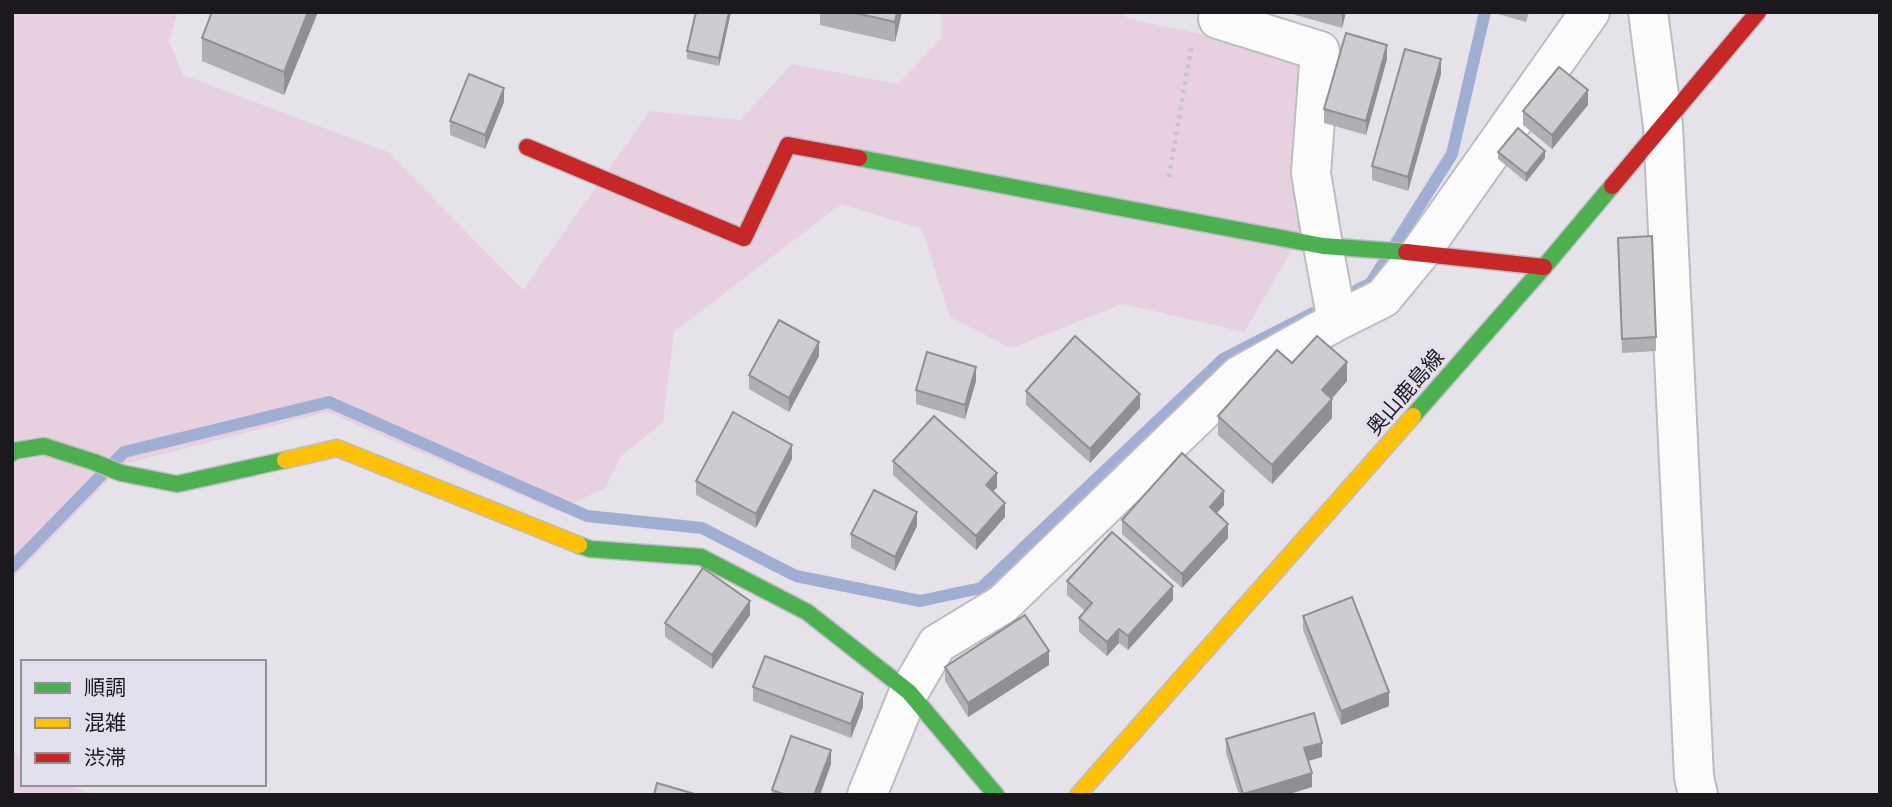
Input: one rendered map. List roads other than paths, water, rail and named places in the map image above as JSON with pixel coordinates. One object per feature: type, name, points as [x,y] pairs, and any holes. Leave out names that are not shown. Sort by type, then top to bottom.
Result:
[{"type":"street","points":[[867,795],[909,692],[937,644],[1003,604],[1240,375],[1334,305],[1383,298],[1420,253],[1590,12]]},
{"type":"street","points":[[1648,12],[1663,126],[1694,777],[1698,795]]},
{"type":"street","name":"奥山鹿島線","points":[[1078,795],[1544,267],[1758,12]]},
{"type":"street","points":[[1219,16],[1320,51],[1311,173],[1334,305]]},
{"type":"street","points":[[527,146],[744,238],[788,145],[1323,246],[1420,253],[1544,267]]},
{"type":"street","points":[[12,453],[44,446],[121,473],[177,484],[337,447],[590,549],[701,557],[807,612],[909,692],[996,795]]},
{"type":"waterway","points":[[1357,290],[1371,283],[1452,154],[1485,12]]},
{"type":"waterway","points":[[12,567],[124,452],[329,402],[587,516],[702,528],[796,576],[920,601],[981,588],[1223,359],[1313,313]]}]
